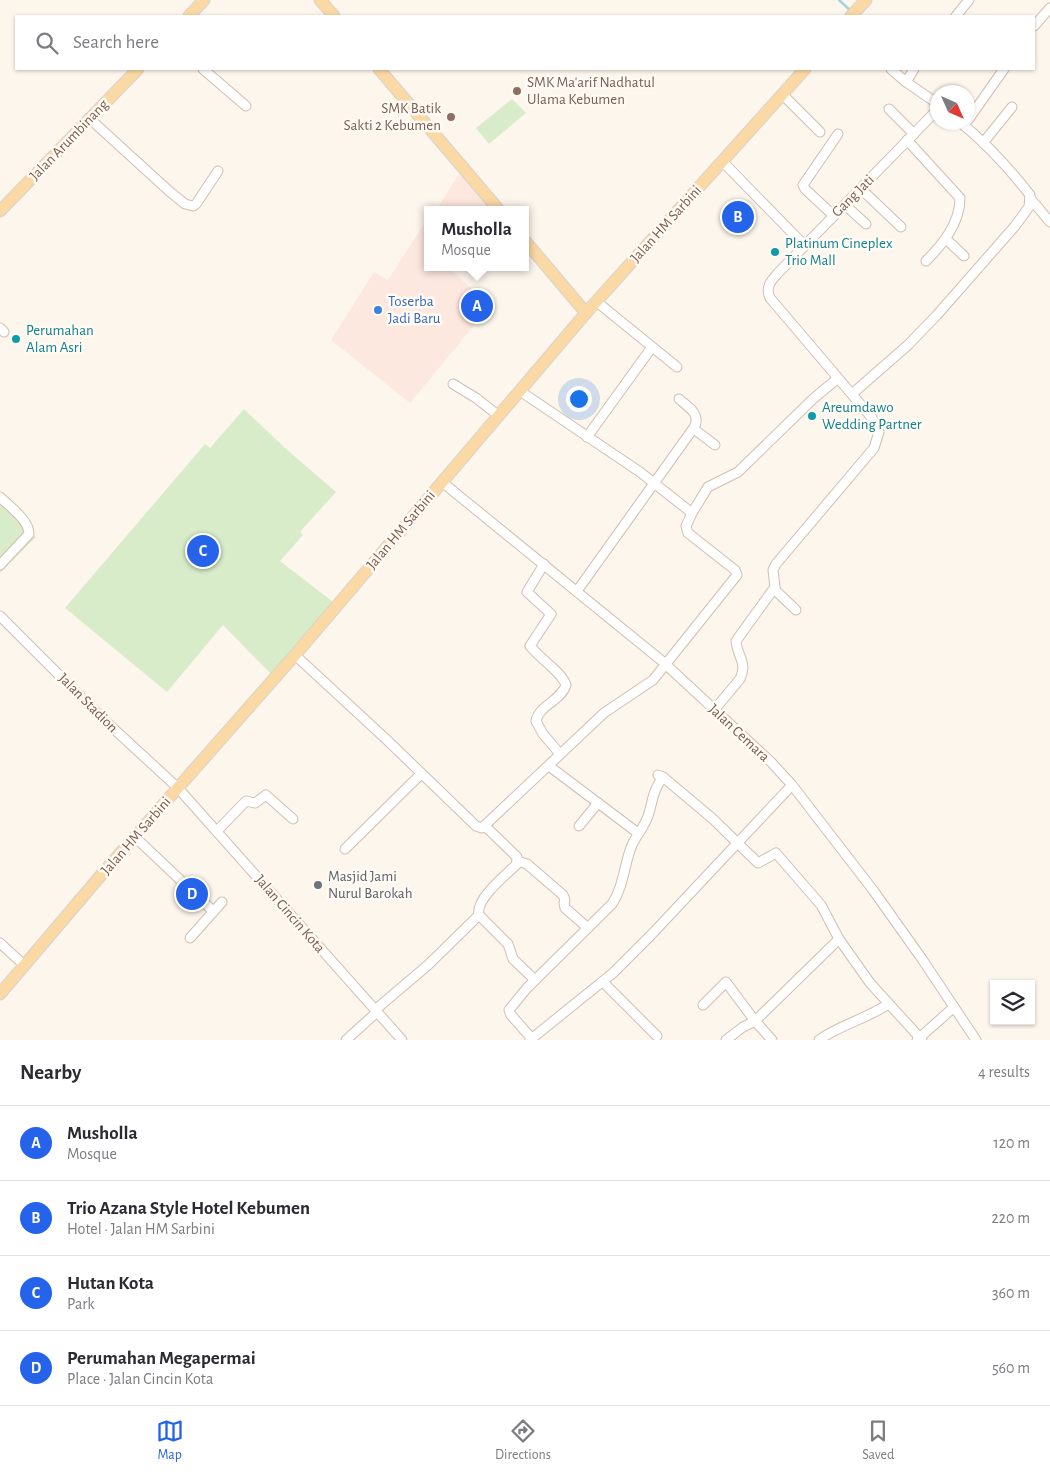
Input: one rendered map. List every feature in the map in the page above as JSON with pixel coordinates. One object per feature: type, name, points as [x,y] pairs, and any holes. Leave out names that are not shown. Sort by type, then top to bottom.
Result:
[{"type":"main road","points":[[190,15],[204,0]]},
{"type":"main road","points":[[320,0],[333,15]]},
{"type":"main road","name":"Jalan Arumbinang","points":[[0,211],[137,70]]},
{"type":"main road","points":[[380,70],[495,206]]},
{"type":"main road","name":"Jalan HM Sarbini","points":[[0,994],[294,655],[586,313],[804,70]]},
{"type":"main road","points":[[529,246],[586,313]]},
{"type":"street","points":[[957,15],[969,0]]},
{"type":"street","points":[[1035,25],[1050,8]]},
{"type":"street","points":[[204,70],[246,106]]},
{"type":"street","points":[[892,70],[930,98]]},
{"type":"street","points":[[906,82],[913,70]]},
{"type":"street","points":[[975,107],[1003,70]]},
{"type":"street","points":[[782,94],[820,132]]},
{"type":"street","points":[[983,143],[1012,107]]},
{"type":"street","points":[[889,109],[960,198],[953,225],[946,240],[926,261]]},
{"type":"street","name":"Gang Jati","points":[[838,378],[770,298],[768,292],[769,285],[930,117]]},
{"type":"street","points":[[89,118],[188,206],[196,204],[218,171]]},
{"type":"street","points":[[971,130],[1014,174],[1030,195],[1030,198],[1050,222]]},
{"type":"street","points":[[834,216],[803,185],[838,134]]},
{"type":"street","points":[[722,161],[805,246]]},
{"type":"street","points":[[861,189],[901,227]]},
{"type":"street","points":[[852,394],[908,345],[937,315],[1015,226],[1029,207],[1030,198]]},
{"type":"street","points":[[845,205],[866,224]]},
{"type":"street","points":[[946,240],[964,256]]},
{"type":"street","points":[[597,302],[677,367]]},
{"type":"street","points":[[586,437],[652,346]]},
{"type":"street","points":[[294,655],[387,740],[476,826],[480,828],[485,826],[604,713],[653,680],[738,574],[688,533],[686,526],[692,513],[708,487],[738,472],[813,399],[838,378],[878,427],[879,432],[874,448],[776,564],[774,570],[774,589],[738,637],[736,644],[743,660],[743,674],[737,684],[715,709]]},
{"type":"street","points":[[453,384],[476,398],[499,416]]},
{"type":"street","points":[[520,391],[654,482],[692,513]]},
{"type":"street","points":[[577,591],[694,429],[697,416],[679,399]]},
{"type":"street","points":[[694,429],[716,445]]},
{"type":"street","name":"Jalan Cemara","points":[[442,482],[666,665],[715,709],[792,785],[873,890],[976,1040]]},
{"type":"street","points":[[0,497],[25,521],[30,530],[28,537],[0,565]]},
{"type":"street","points":[[544,564],[527,592],[551,614],[530,646],[562,678],[566,685],[558,697],[540,712],[536,721],[543,734],[560,754]]},
{"type":"street","points":[[774,589],[796,610]]},
{"type":"street","name":"Jalan Stadion","points":[[0,616],[101,717],[178,788]]},
{"type":"street","points":[[549,766],[638,833]]},
{"type":"street","points":[[345,849],[421,774]]},
{"type":"street","points":[[792,785],[738,843],[652,934],[613,973],[531,1040],[511,1015],[509,1010],[535,980],[612,904],[619,894],[632,844],[645,824],[653,794],[661,776],[714,819],[738,843],[758,863],[776,853],[821,905],[839,939],[870,983],[919,1039],[954,1006]]},
{"type":"street","name":"Jalan Cincin Kota","points":[[178,788],[402,1040]]},
{"type":"street","points":[[217,831],[246,801],[255,803],[266,795],[293,819]]},
{"type":"street","points":[[579,826],[598,803]]},
{"type":"street","points":[[485,826],[517,857],[518,861],[527,864],[563,895],[565,908],[588,928]]},
{"type":"street","points":[[135,837],[213,911]]},
{"type":"street","points":[[518,861],[482,901],[478,910],[479,915],[505,942],[513,959],[535,980]]},
{"type":"street","points":[[190,938],[222,902]]},
{"type":"street","points":[[346,1040],[428,965],[479,915]]},
{"type":"street","points":[[726,1040],[755,1020],[839,939]]},
{"type":"street","points":[[0,944],[24,965]]},
{"type":"street","points":[[602,982],[657,1036]]},
{"type":"street","points":[[703,1005],[726,982],[772,1040]]},
{"type":"street","points":[[819,1040],[833,1030],[875,1013],[888,1004]]},
{"type":"shaded area","points":[[468,168],[496,206],[439,206],[457,177]]},
{"type":"shaded area","points":[[424,224],[424,271],[452,271],[490,306],[410,403],[331,340],[374,272],[388,280]]},
{"type":"green space","points":[[512,99],[526,113],[489,144],[476,128]]},
{"type":"green space","points":[[244,409],[336,492],[300,532],[303,535],[280,561],[337,605],[271,674],[223,625],[167,692],[65,608],[205,444],[210,448]]},
{"type":"green space","points":[[0,501],[36,537],[0,573]]},
{"type":"waterway","points":[[839,0],[851,11]]},
{"type":"place","name":"SMK Ma'arif Nadhatul Ulama Kebumen","points":[[517,91]]},
{"type":"place","name":"SMK Batik Sakti 2 Kebumen","points":[[451,117]]},
{"type":"place","name":"Trio Azana Style Hotel Kebumen","points":[[738,217]]},
{"type":"place","name":"Platinum Cineplex Trio Mall","points":[[775,252]]},
{"type":"place","name":"Musholla","points":[[477,306]]},
{"type":"place","name":"Toserba Jadi Baru","points":[[378,310]]},
{"type":"place","name":"Perumahan Alam Asri","points":[[16,339]]},
{"type":"place","name":"Areumdawo Wedding Partner","points":[[812,416]]},
{"type":"place","name":"Hutan Kota","points":[[203,551]]},
{"type":"place","name":"Masjid Jami Nurul Barokah","points":[[318,885]]},
{"type":"place","name":"Perumahan Megapermai","points":[[192,894]]}]
